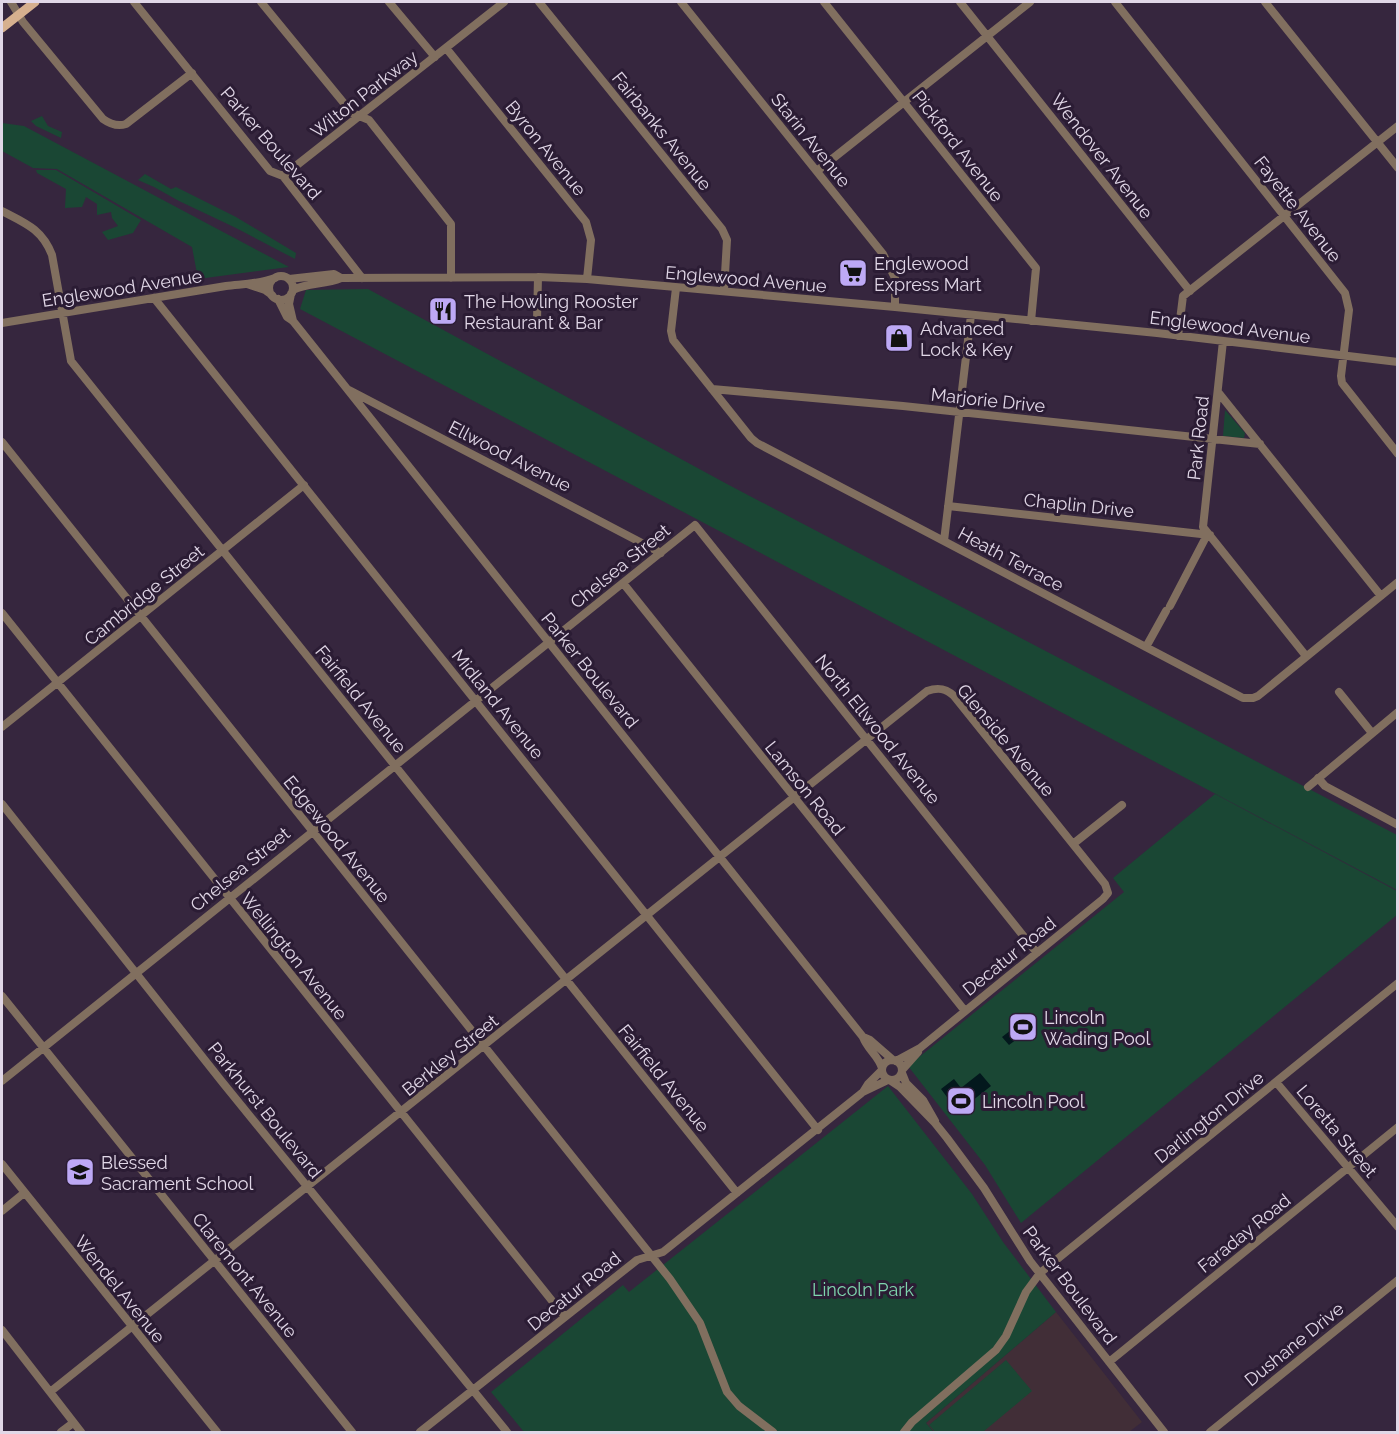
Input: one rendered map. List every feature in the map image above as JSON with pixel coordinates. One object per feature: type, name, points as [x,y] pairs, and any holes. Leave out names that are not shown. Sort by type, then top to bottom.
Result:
[{"type":"main road","points":[[2,28],[35,2]]},
{"type":"street","points":[[11,2],[23,22],[103,119],[114,125],[126,124],[192,73]]},
{"type":"street","name":"Parker Boulevard","points":[[134,2],[270,171],[283,176],[362,278]]},
{"type":"street","points":[[261,2],[352,113],[369,120],[451,224],[451,278]]},
{"type":"street","points":[[389,2],[435,57]]},
{"type":"street","points":[[446,48],[504,2]]},
{"type":"street","name":"Fairbanks Avenue","points":[[539,2],[722,229],[728,240],[724,291]]},
{"type":"street","name":"Starin Avenue","points":[[681,2],[891,266],[895,278],[895,307]]},
{"type":"street","name":"Pickford Avenue","points":[[824,2],[1036,268],[1031,321]]},
{"type":"street","name":"Wendover Avenue","points":[[960,2],[1190,291]]},
{"type":"street","points":[[817,171],[1030,2]]},
{"type":"street","name":"Fayette Avenue","points":[[1115,2],[1345,293],[1349,310],[1341,376],[1345,389],[1398,454]]},
{"type":"street","points":[[1265,2],[1398,168]]},
{"type":"street","name":"Wilton Parkway","points":[[283,176],[446,48]]},
{"type":"street","name":"Byron Avenue","points":[[446,48],[586,222],[591,240],[587,279]]},
{"type":"street","points":[[1178,336],[1183,296],[1398,126]]},
{"type":"street","name":"Fairfield Avenue","points":[[2,211],[36,230],[49,246],[71,361],[737,1193]]},
{"type":"street","name":"Englewood Avenue","points":[[2,323],[247,284],[252,281],[282,276],[289,279],[334,274],[340,278]]},
{"type":"street","points":[[537,321],[538,277]]},
{"type":"street","name":"Englewood Avenue","points":[[275,297],[286,299],[292,292],[304,285],[340,278],[538,277],[587,279],[1178,336],[1398,363]]},
{"type":"street","points":[[275,278],[270,284],[275,297]]},
{"type":"street","points":[[289,279],[293,321]]},
{"type":"street","points":[[247,284],[265,290],[275,297]]},
{"type":"street","name":"Heath Terrace","points":[[676,288],[672,335],[676,345],[757,442],[1248,699],[1258,696],[1398,582]]},
{"type":"street","name":"Parker Boulevard","points":[[275,297],[287,317],[293,321],[863,1036],[901,1065],[906,1083],[930,1110],[935,1123]]},
{"type":"street","name":"Midland Avenue","points":[[154,298],[818,1130]]},
{"type":"street","points":[[944,541],[971,315]]},
{"type":"street","name":"Park Road","points":[[1208,535],[1203,527],[1223,341]]},
{"type":"street","name":"Ellwood Avenue","points":[[345,388],[661,553]]},
{"type":"street","name":"Marjorie Drive","points":[[712,389],[960,412],[1260,444]]},
{"type":"street","points":[[1218,392],[1380,596]]},
{"type":"street","name":"Edgewood Avenue","points":[[2,442],[686,1300],[700,1323],[727,1392],[739,1406],[773,1432]]},
{"type":"street","name":"Cambridge Street","points":[[2,728],[304,485]]},
{"type":"street","name":"Chaplin Drive","points":[[948,506],[1208,535]]},
{"type":"street","name":"Chelsea Street","points":[[2,1081],[695,525]]},
{"type":"street","name":"North Ellwood Avenue","points":[[695,525],[1037,953]]},
{"type":"street","points":[[1146,647],[1208,535],[1306,656]]},
{"type":"street","name":"Lamson Road","points":[[622,583],[965,1011]]},
{"type":"street","name":"Wellington Avenue","points":[[2,613],[565,1317]]},
{"type":"street","name":"Glenside Avenue","points":[[867,739],[927,691],[933,688],[945,689],[954,696],[1105,884]]},
{"type":"street","points":[[1339,692],[1372,733]]},
{"type":"street","points":[[1308,787],[1398,712]]},
{"type":"street","name":"Berkley Street","points":[[50,1392],[867,739]]},
{"type":"street","points":[[1318,778],[1325,786],[1398,825]]},
{"type":"street","name":"Parkhurst Boulevard","points":[[2,804],[507,1432]]},
{"type":"street","points":[[1073,844],[1122,805]]},
{"type":"street","name":"Decatur Road","points":[[895,1061],[920,1048],[1106,897],[1108,893],[1105,884]]},
{"type":"street","name":"Darlington Drive","points":[[904,1432],[912,1422],[996,1350],[1006,1335],[1026,1292],[1040,1273],[1398,982]]},
{"type":"street","name":"Claremont Avenue","points":[[2,996],[352,1432]]},
{"type":"street","name":"Parker Boulevard","points":[[863,1036],[865,1044],[878,1058],[884,1077],[900,1087],[935,1123],[978,1179],[1040,1273],[1164,1432]]},
{"type":"street","name":"Decatur Road","points":[[902,1072],[920,1048]]},
{"type":"street","points":[[882,1069],[885,1063],[895,1061]]},
{"type":"street","name":"Decatur Road","points":[[420,1432],[637,1260],[663,1252],[818,1130],[863,1092],[882,1069]]},
{"type":"street","points":[[889,1080],[899,1078],[902,1072]]},
{"type":"street","name":"Decatur Road","points":[[863,1092],[889,1080]]},
{"type":"street","name":"Loretta Street","points":[[1276,1082],[1398,1227]]},
{"type":"street","name":"Faraday Road","points":[[1109,1362],[1398,1127]]},
{"type":"street","name":"Wendel Avenue","points":[[2,1164],[217,1432]]},
{"type":"street","points":[[2,1211],[24,1193]]},
{"type":"street","name":"Dushane Drive","points":[[1210,1432],[1398,1280]]},
{"type":"street","points":[[2,1330],[81,1432]]},
{"type":"street","points":[[61,1432],[73,1423]]},
{"type":"shaded area","points":[[1056,1312],[1142,1422],[1129,1432],[934,1432],[926,1423]]},
{"type":"green space","points":[[42,116],[48,126],[62,132],[61,138],[36,126],[31,121]]},
{"type":"green space","points":[[2,123],[24,126],[289,267],[198,279],[192,247],[57,169],[33,168],[2,151]]},
{"type":"green space","points":[[36,170],[56,170],[141,220],[133,233],[108,240],[102,232],[118,226],[111,212],[97,215],[97,204],[86,197],[82,207],[65,208],[66,189],[37,173]]},
{"type":"green space","points":[[145,174],[171,189],[176,187],[236,217],[296,253],[295,259],[138,180]]},
{"type":"green space","points":[[368,289],[727,484],[1397,835],[1397,890],[300,309],[306,290]]},
{"type":"green space","points":[[1225,410],[1245,433],[1244,438],[1223,436]]},
{"type":"green space","points":[[1215,794],[1397,891],[1397,915],[1021,1223],[985,1165],[908,1066],[1124,892],[1113,878]]},
{"type":"green space","name":"Lincoln Park","points":[[888,1086],[972,1194],[1003,1242],[1056,1312],[926,1423],[934,1432],[524,1432],[491,1392],[623,1285],[629,1292]]},
{"type":"green space","points":[[1006,1360],[1032,1391],[983,1432],[935,1432],[929,1425]]},
{"type":"water","name":"Lincoln Wading Pool","points":[[1028,1014],[1037,1024],[1026,1036],[1009,1045],[1002,1037],[1011,1030],[1014,1023]]},
{"type":"water","name":"Lincoln Pool","points":[[980,1073],[991,1086],[958,1112],[941,1089],[954,1079],[961,1088]]},
{"type":"place","name":"Englewood Express Mart","points":[[853,273]]},
{"type":"place","name":"The Howling Rooster Restaurant & Bar","points":[[443,311]]},
{"type":"place","name":"Advanced Lock & Key","points":[[899,338]]},
{"type":"place","name":"Lincoln Wading Pool","points":[[1023,1027]]},
{"type":"place","name":"Lincoln Pool","points":[[961,1101]]},
{"type":"place","name":"Blessed Sacrament School","points":[[80,1172]]}]
